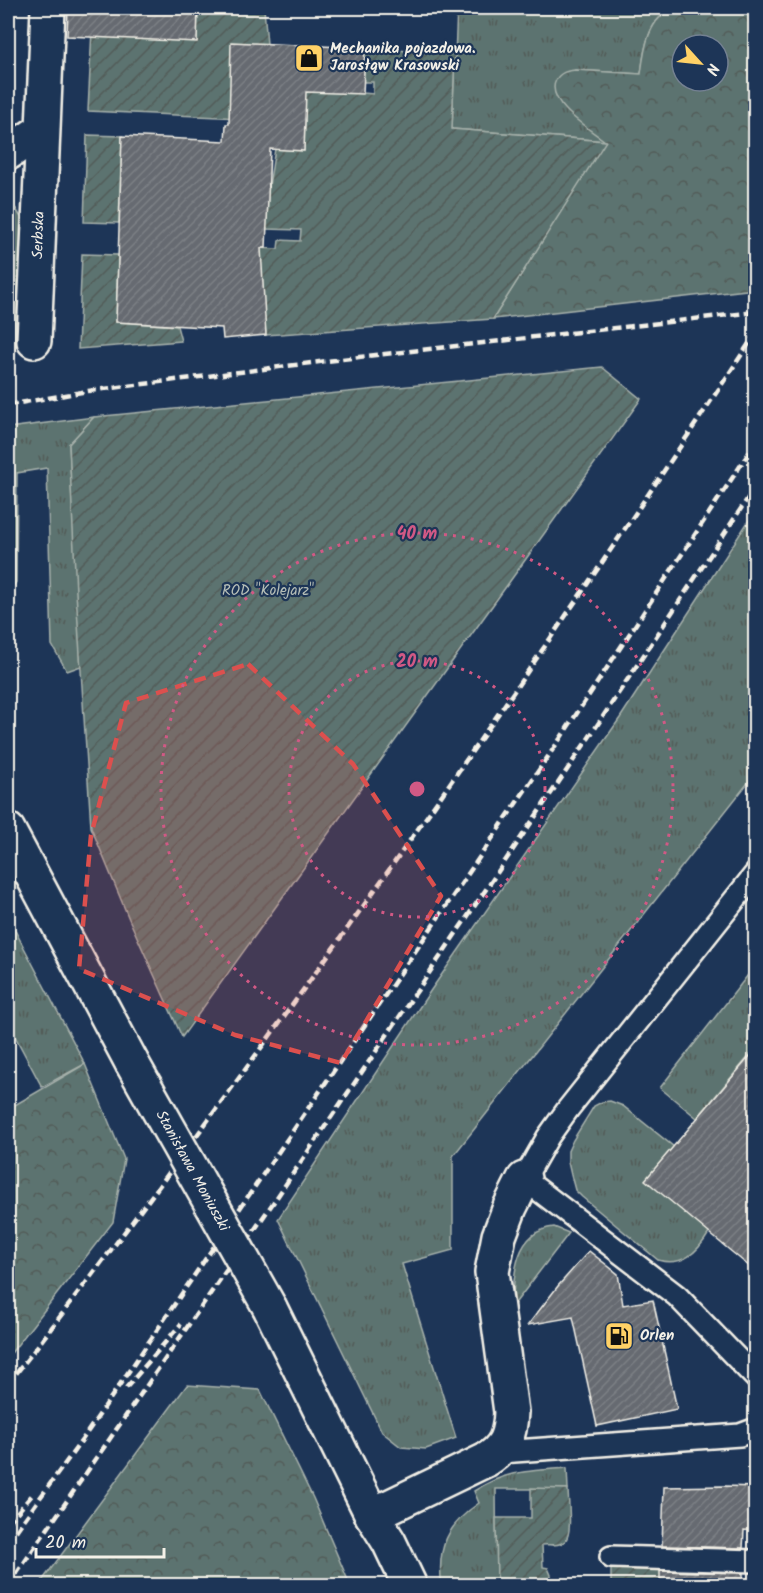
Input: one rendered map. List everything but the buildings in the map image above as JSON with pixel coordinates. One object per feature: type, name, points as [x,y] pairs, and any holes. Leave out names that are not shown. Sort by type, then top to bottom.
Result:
[{"type":"street","name":"Serbska","points":[[34,341],[48,8]]},
{"type":"street","points":[[8,153],[43,129]]},
{"type":"street","name":"Stanisława Moniuszki","points":[[8,830],[132,1063],[270,1308],[372,1515],[389,1542],[410,1586]]},
{"type":"street","points":[[372,1515],[500,1452],[510,1431],[511,1412],[492,1272],[500,1236],[510,1207],[524,1179]]},
{"type":"street","name":"Stanisława Moniuszki","points":[[372,1515],[390,1586]]},
{"type":"lane","points":[[756,873],[568,1109],[548,1137],[524,1179],[677,1296],[756,1378]]},
{"type":"lane","points":[[500,1452],[740,1435],[756,1428]]},
{"type":"lane","points":[[611,1557],[756,1561]]},
{"type":"highlighted area","points":[[248,664],[353,764],[441,896],[341,1063],[235,1035],[79,969],[91,835],[126,703]]},
{"type":"green space","points":[[93,8],[127,8],[125,38],[197,41],[198,8],[264,8],[267,44],[363,93],[373,94],[373,82],[363,82],[365,48],[455,54],[452,129],[606,141],[493,319],[266,335],[259,248],[278,249],[279,240],[300,241],[301,230],[266,229],[268,192],[275,149],[304,151],[305,121],[88,111]]},
{"type":"green space","points":[[457,8],[675,8],[666,12],[653,26],[646,45],[641,74],[575,70],[561,104],[606,141],[452,129]]},
{"type":"green space","points":[[675,8],[755,8],[755,289],[493,319],[605,141],[580,123],[563,106],[554,88],[556,80],[567,71],[575,70],[641,74],[649,35],[666,12]]},
{"type":"green space","points":[[87,135],[122,136],[119,223],[84,222]]},
{"type":"green space","points":[[8,200],[22,219],[13,386],[8,388]]},
{"type":"green space","points":[[82,254],[118,255],[116,322],[177,326],[181,341],[78,349]]},
{"type":"green space","name":"ROD \"Kolejarz\"","points":[[602,367],[641,399],[182,1037],[91,827],[69,444],[94,417]]},
{"type":"green space","points":[[94,417],[69,444],[81,666],[67,671],[52,645],[47,468],[17,473],[16,582],[8,595],[8,428]]},
{"type":"green space","points":[[755,511],[755,774],[453,1156],[453,1250],[402,1264],[456,1438],[426,1449],[401,1447],[382,1432],[278,1219],[431,990],[620,718]]},
{"type":"green space","points":[[8,917],[85,1064],[42,1087],[8,1023]]},
{"type":"green space","points":[[755,966],[755,1049],[697,1118],[660,1088]]},
{"type":"green space","points":[[85,1064],[124,1159],[113,1222],[8,1357],[8,1109]]},
{"type":"green space","points":[[610,1101],[623,1106],[674,1147],[709,1233],[694,1252],[682,1260],[667,1262],[658,1260],[575,1190],[568,1162],[568,1151],[594,1106]]},
{"type":"green space","points":[[554,1227],[569,1233],[513,1306],[516,1268],[524,1246],[541,1230]]},
{"type":"green space","points":[[187,1385],[260,1390],[313,1498],[350,1585],[39,1585]]},
{"type":"green space","points":[[567,1468],[568,1489],[496,1489],[497,1585],[442,1586],[443,1549],[452,1528],[459,1519],[479,1503],[474,1491],[508,1475]]},
{"type":"green space","points":[[531,1488],[568,1489],[569,1531],[567,1537],[560,1544],[542,1545],[543,1567],[548,1568],[551,1585],[497,1585],[496,1518],[531,1518]]},
{"type":"green space","points":[[611,1568],[716,1571],[716,1585],[611,1585]]},
{"type":"railway","points":[[8,405],[88,391],[359,357],[756,312]]},
{"type":"railway","points":[[8,1384],[203,1127],[392,866],[576,601],[756,333]]},
{"type":"railway","points":[[8,1542],[82,1440],[560,739],[756,442]]},
{"type":"railway","points":[[8,1586],[273,1203],[588,739],[756,486]]},
{"type":"railway","points":[[126,1388],[181,1324]]},
{"type":"railway","points":[[8,1523],[33,1494]]},
{"type":"place","name":"Mechanika pojazdowa. Jarosłąw Krasowski","points":[[309,58]]},
{"type":"place","name":"Orlen","points":[[619,1336]]}]
